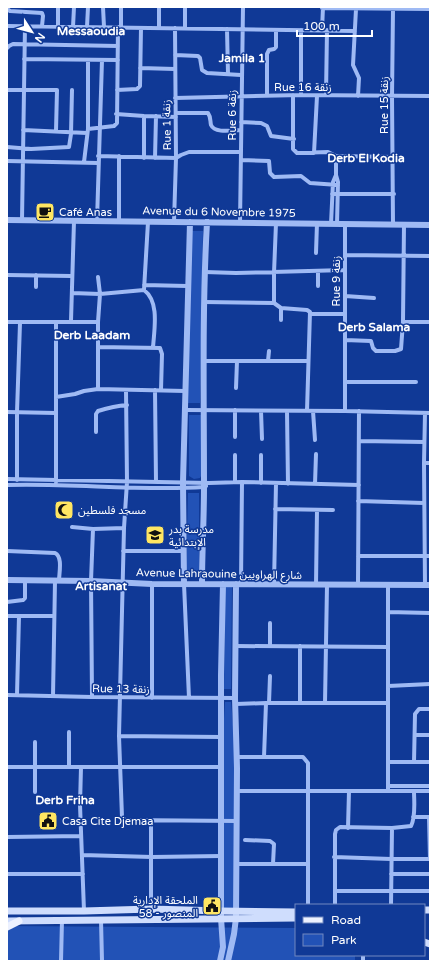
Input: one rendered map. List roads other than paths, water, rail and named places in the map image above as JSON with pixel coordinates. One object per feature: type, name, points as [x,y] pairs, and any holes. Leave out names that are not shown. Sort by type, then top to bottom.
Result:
[{"type":"main road","points":[[7,910],[84,912],[151,909],[221,915]]},
{"type":"main road","points":[[7,921],[101,920],[295,912]]},
{"type":"main road","points":[[236,915],[295,918]]},
{"type":"main road","points":[[7,927],[19,920]]},
{"type":"street","points":[[58,7],[58,26]]},
{"type":"street","points":[[73,27],[74,7]]},
{"type":"street","points":[[87,27],[88,7]]},
{"type":"street","points":[[104,7],[104,27]]},
{"type":"street","points":[[23,130],[71,132],[87,131],[100,127],[116,125],[118,46],[121,7]]},
{"type":"street","points":[[159,7],[159,28]]},
{"type":"street","points":[[185,7],[185,28]]},
{"type":"street","name":"Rue 6 زنقة","points":[[240,223],[243,7]]},
{"type":"street","points":[[326,96],[322,8],[430,9]]},
{"type":"street","points":[[7,9],[10,12],[42,13],[42,26]]},
{"type":"street","points":[[356,9],[353,65],[359,78],[358,96]]},
{"type":"street","name":"Rue 15 زنقة","points":[[393,9],[393,224]]},
{"type":"street","points":[[7,26],[356,31]]},
{"type":"street","points":[[22,220],[24,26]]},
{"type":"street","points":[[117,90],[137,89],[140,86],[141,28]]},
{"type":"street","name":"Rue 1 زنقة","points":[[174,222],[176,158],[175,28]]},
{"type":"street","points":[[227,29],[228,74]]},
{"type":"street","points":[[267,96],[266,54],[269,50],[276,47],[276,30]]},
{"type":"street","points":[[301,30],[301,95]]},
{"type":"street","points":[[7,48],[13,44],[118,46]]},
{"type":"street","points":[[175,55],[198,56],[204,72],[207,73],[241,75]]},
{"type":"street","points":[[24,59],[118,60]]},
{"type":"street","points":[[84,162],[87,131],[88,60]]},
{"type":"street","points":[[97,221],[102,60]]},
{"type":"street","points":[[140,68],[175,69]]},
{"type":"street","points":[[7,90],[57,90],[56,131]]},
{"type":"street","points":[[7,147],[68,148],[70,146],[71,132],[72,90]]},
{"type":"street","name":"Rue 16 زنقة","points":[[175,98],[301,95],[392,97],[430,96]]},
{"type":"street","points":[[293,96],[293,149],[297,153],[328,152],[336,156],[393,157]]},
{"type":"street","points":[[314,153],[318,96]]},
{"type":"street","points":[[116,114],[156,116],[208,113],[210,115],[211,126],[216,130],[241,130]]},
{"type":"street","points":[[144,116],[144,158]]},
{"type":"street","points":[[156,116],[156,158]]},
{"type":"street","points":[[241,122],[261,123],[267,126],[271,136],[294,139]]},
{"type":"street","points":[[98,156],[176,158],[189,152],[241,152]]},
{"type":"street","points":[[119,220],[120,156]]},
{"type":"street","points":[[334,224],[338,194],[336,156]]},
{"type":"street","points":[[241,160],[269,162],[270,173],[274,177],[301,176],[310,183],[338,185]]},
{"type":"street","points":[[7,161],[98,163]]},
{"type":"street","points":[[334,224],[332,185],[336,175]]},
{"type":"street","points":[[332,194],[394,194]]},
{"type":"street","name":"Avenue du 6 Novembre 1975","points":[[7,220],[119,220],[148,222],[430,225]]},
{"type":"street","points":[[71,321],[71,276],[74,221]]},
{"type":"street","points":[[148,222],[144,288],[152,298],[155,317],[153,348]]},
{"type":"street","points":[[189,698],[184,584],[184,485],[187,286],[190,222]]},
{"type":"street","points":[[202,584],[206,484],[203,361],[204,272],[207,222]]},
{"type":"street","points":[[274,303],[276,223]]},
{"type":"street","points":[[316,254],[317,223]]},
{"type":"street","name":"Rue 9 زنقة","points":[[345,224],[345,411]]},
{"type":"street","points":[[345,340],[371,341],[373,348],[376,351],[399,351],[402,346],[404,224]]},
{"type":"street","points":[[345,255],[430,256]]},
{"type":"street","points":[[204,272],[274,273],[345,270]]},
{"type":"street","points":[[318,271],[318,286]]},
{"type":"street","points":[[7,275],[71,276]]},
{"type":"street","points":[[36,275],[36,288]]},
{"type":"street","points":[[98,277],[100,294],[98,322],[98,389]]},
{"type":"street","points":[[72,292],[100,294],[144,288],[187,286]]},
{"type":"street","points":[[345,296],[374,298]]},
{"type":"street","points":[[204,302],[274,303],[281,308],[307,310],[310,314],[345,314]]},
{"type":"street","points":[[281,308],[281,320]]},
{"type":"street","points":[[307,411],[310,314]]},
{"type":"street","points":[[7,322],[98,322]]},
{"type":"street","points":[[56,322],[56,486]]},
{"type":"street","points":[[403,322],[430,322]]},
{"type":"street","points":[[17,485],[20,323]]},
{"type":"street","points":[[98,347],[158,348],[162,354],[161,390]]},
{"type":"street","points":[[268,361],[269,351]]},
{"type":"street","points":[[203,361],[308,361]]},
{"type":"street","points":[[236,388],[237,361]]},
{"type":"street","points":[[345,382],[416,382]]},
{"type":"street","points":[[56,397],[98,389],[186,390]]},
{"type":"street","points":[[126,390],[127,488],[123,550],[119,736],[122,817],[125,820],[237,821]]},
{"type":"street","points":[[155,390],[156,482]]},
{"type":"street","points":[[96,432],[96,414],[98,411],[126,405]]},
{"type":"street","points":[[186,410],[428,413],[424,442],[424,556],[428,585]]},
{"type":"street","points":[[235,410],[235,438]]},
{"type":"street","points":[[261,411],[262,439]]},
{"type":"street","points":[[287,411],[288,484]]},
{"type":"street","points":[[313,411],[315,440]]},
{"type":"street","points":[[358,585],[359,411]]},
{"type":"street","points":[[7,412],[56,413]]},
{"type":"street","points":[[359,441],[424,442]]},
{"type":"street","points":[[315,484],[316,454]]},
{"type":"street","points":[[235,455],[235,482]]},
{"type":"street","points":[[261,455],[261,483]]},
{"type":"street","points":[[424,463],[430,463]]},
{"type":"street","points":[[7,479],[156,482],[184,485]]},
{"type":"street","points":[[7,485],[127,488],[242,482],[359,485]]},
{"type":"street","points":[[228,961],[234,934],[236,915],[237,756],[235,701],[242,482]]},
{"type":"street","points":[[274,585],[276,483]]},
{"type":"street","points":[[358,501],[424,502]]},
{"type":"street","points":[[275,509],[333,510]]},
{"type":"street","points":[[316,585],[317,510]]},
{"type":"street","points":[[72,527],[93,529],[124,528]]},
{"type":"street","points":[[92,697],[91,580],[93,529]]},
{"type":"street","points":[[123,550],[184,551]]},
{"type":"street","points":[[7,551],[55,553],[58,554],[60,558],[54,616],[53,696]]},
{"type":"street","points":[[358,556],[430,556]]},
{"type":"street","name":"Avenue Lahraouine شارع الهراويين","points":[[7,580],[91,580],[152,584],[428,585]]},
{"type":"street","points":[[7,602],[23,600],[25,580]]},
{"type":"street","points":[[152,584],[152,698]]},
{"type":"street","points":[[220,961],[223,942],[221,915],[221,699],[223,584]]},
{"type":"street","points":[[324,703],[326,585]]},
{"type":"street","points":[[388,585],[388,791]]},
{"type":"street","points":[[388,612],[430,613]]},
{"type":"street","points":[[7,616],[54,616]]},
{"type":"street","points":[[17,696],[19,616]]},
{"type":"street","points":[[270,623],[270,646]]},
{"type":"street","points":[[236,646],[388,648]]},
{"type":"street","points":[[300,646],[300,703]]},
{"type":"street","points":[[264,757],[270,676]]},
{"type":"street","points":[[388,686],[430,684]]},
{"type":"street","name":"Rue 13 زنقة","points":[[7,695],[189,698],[267,703],[388,703]]},
{"type":"street","points":[[414,762],[416,712],[419,709],[430,709]]},
{"type":"street","points":[[69,732],[69,767]]},
{"type":"street","points":[[415,735],[430,735]]},
{"type":"street","points":[[119,736],[221,737]]},
{"type":"street","points":[[34,742],[35,792]]},
{"type":"street","points":[[237,756],[303,757],[308,763],[308,904]]},
{"type":"street","points":[[388,762],[430,762]]},
{"type":"street","points":[[7,767],[221,767]]},
{"type":"street","points":[[81,767],[81,836],[84,912]]},
{"type":"street","points":[[388,786],[430,786]]},
{"type":"street","points":[[237,791],[430,791]]},
{"type":"street","points":[[348,828],[349,791]]},
{"type":"street","points":[[335,904],[334,857],[336,830],[340,828],[392,828],[411,826],[413,823],[414,791]]},
{"type":"street","points":[[334,857],[430,859],[429,817],[413,818]]},
{"type":"street","points":[[151,820],[151,909]]},
{"type":"street","points":[[391,904],[392,828]]},
{"type":"street","points":[[7,837],[81,836]]},
{"type":"street","points":[[245,840],[273,842],[273,864]]},
{"type":"street","points":[[82,855],[152,857],[221,856]]},
{"type":"street","points":[[236,864],[308,864]]},
{"type":"street","points":[[7,874],[83,874]]},
{"type":"street","points":[[391,874],[430,874]]},
{"type":"street","points":[[334,891],[430,891]]},
{"type":"street","points":[[61,961],[62,920]]},
{"type":"street","points":[[101,920],[102,961]]},
{"type":"place","name":"Café Anas","points":[[45,212]]},
{"type":"place","name":"مسجد فلسطين","points":[[64,510]]},
{"type":"place","name":"مدرسة بدر الإبتدائية","points":[[155,535]]},
{"type":"place","name":"Casa Cite Djemaa","points":[[48,821]]},
{"type":"place","name":"الملحقة الإدارية 58 - المنصور","points":[[212,906]]},
{"type":"district","name":"Messaoudia","points":[[91,31]]},
{"type":"district","name":"Jamila 1","points":[[242,58]]},
{"type":"district","name":"Derb El Kodia","points":[[366,158]]},
{"type":"district","name":"Derb Salama","points":[[374,327]]},
{"type":"district","name":"Derb Laadam","points":[[92,335]]},
{"type":"district","name":"Artisanat","points":[[101,586]]},
{"type":"district","name":"Derb Friha","points":[[65,800]]}]
